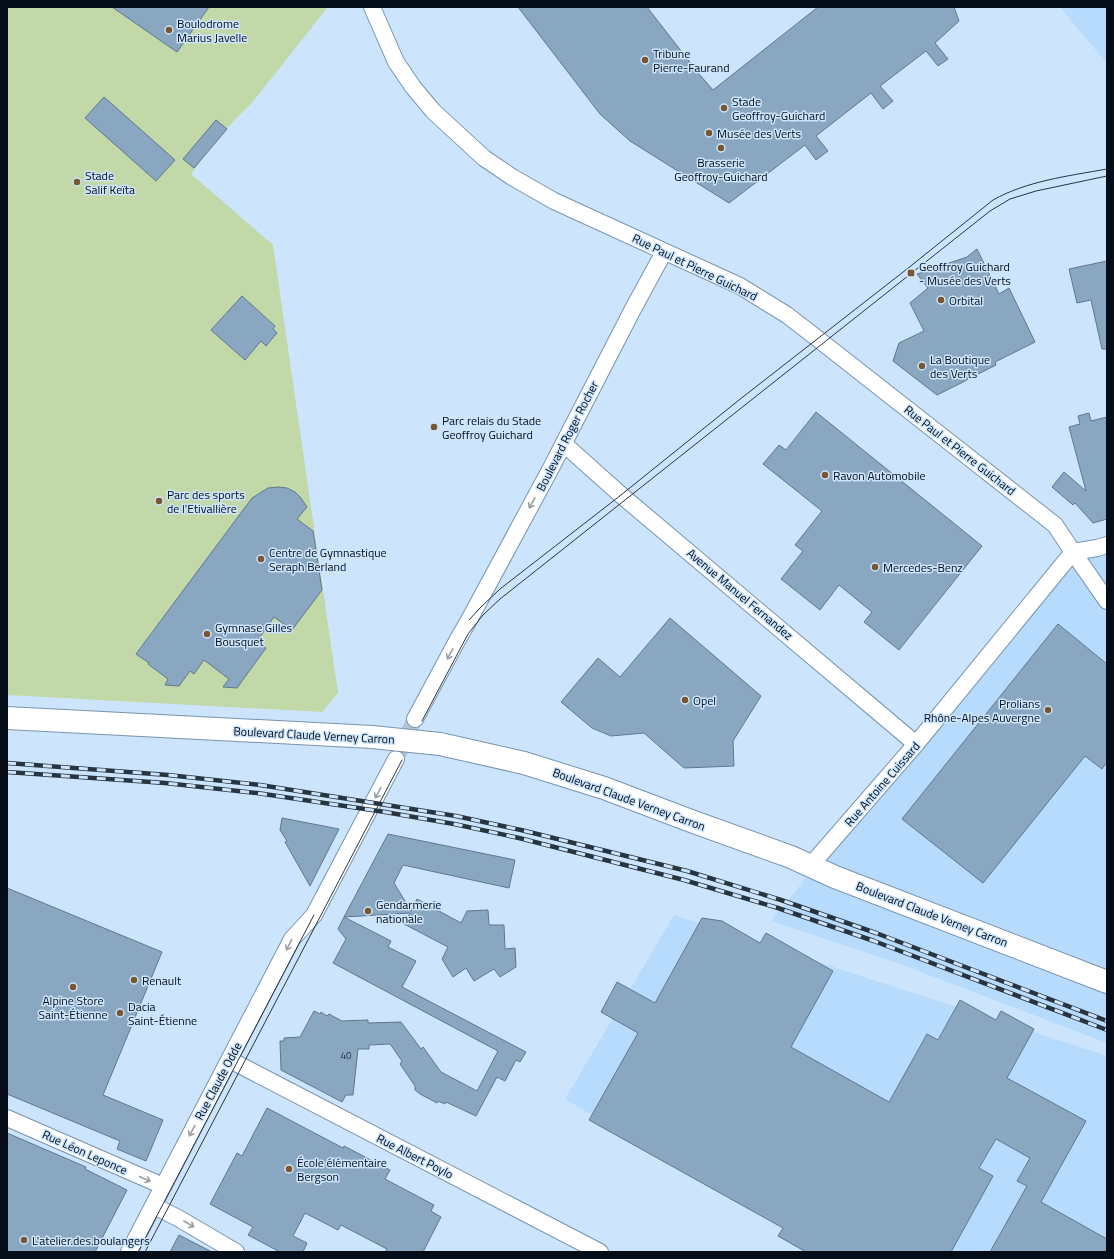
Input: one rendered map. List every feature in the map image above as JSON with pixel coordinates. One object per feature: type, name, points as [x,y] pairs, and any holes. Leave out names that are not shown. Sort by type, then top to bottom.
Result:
[{"type":"main road","name":"Boulevard Claude Verney Carron","points":[[7,718],[372,737],[440,744],[524,763],[604,788],[791,857],[835,877],[1107,982]]},
{"type":"street","name":"Rue Paul et Pierre Guichard","points":[[372,7],[396,62],[413,88],[433,111],[484,158],[512,177],[554,201],[740,286],[787,314],[1055,525],[1107,601]]},
{"type":"street","name":"Boulevard Roger Rocher","points":[[415,719],[564,444],[632,309],[664,252]]},
{"type":"street","name":"Avenue Manuel Fernandez","points":[[564,444],[621,495],[916,744]]},
{"type":"street","points":[[1073,552],[1107,545]]},
{"type":"street","name":"Rue Antoine Cuissard","points":[[811,865],[916,744],[1073,552]]},
{"type":"street","name":"Rue Claude Odde","points":[[130,1252],[292,939],[314,915],[396,758]]},
{"type":"street","name":"Rue Albert Poylo","points":[[230,1060],[600,1252]]},
{"type":"street","name":"Rue Léon Leponce","points":[[7,1118],[163,1186]]},
{"type":"street","points":[[154,1206],[178,1218],[236,1252]]},
{"type":"shaded area","points":[[1060,7],[1107,7],[1107,64]]},
{"type":"shaded area","points":[[1107,541],[1107,1043],[900,964],[771,921],[1073,550]]},
{"type":"shaded area","points":[[674,915],[1107,1056],[1107,1252],[823,1252],[565,1099]]},
{"type":"green space","name":"Parc des sports de l'Etivallière","points":[[7,7],[328,7],[251,104],[227,129],[191,174],[273,245],[338,693],[322,712],[7,695]]},
{"type":"building","name":"Boulodrome Marius Javelle","points":[[112,7],[209,7],[177,52]]},
{"type":"building","name":"Stade Geoffroy-Guichard","points":[[518,7],[647,7],[713,90],[818,7],[954,7],[959,21],[935,43],[948,59],[938,66],[926,51],[880,86],[893,101],[883,109],[871,93],[816,136],[828,151],[816,160],[805,145],[729,203],[630,141],[600,114]]},
{"type":"building","points":[[104,97],[175,160],[156,181],[85,118]]},
{"type":"building","points":[[216,120],[227,129],[194,168],[183,159]]},
{"type":"building","points":[[977,249],[999,294],[1009,288],[1035,342],[995,362],[996,365],[978,374],[970,371],[967,380],[937,395],[893,361],[899,343],[924,331],[910,303],[928,288],[917,274],[967,257]]},
{"type":"building","points":[[1107,261],[1107,349],[1102,349],[1091,300],[1077,303],[1069,269]]},
{"type":"building","points":[[242,296],[275,326],[273,329],[277,333],[266,346],[261,341],[245,360],[211,330]]},
{"type":"building","points":[[816,412],[982,546],[899,650],[864,622],[872,612],[839,585],[820,610],[781,579],[803,551],[795,545],[822,511],[763,464],[779,445],[786,450]]},
{"type":"building","points":[[1089,413],[1091,421],[1107,417],[1107,519],[1093,523],[1075,503],[1073,505],[1052,487],[1064,472],[1086,491],[1069,427],[1080,424],[1078,416]]},
{"type":"building","points":[[268,488],[287,488],[295,492],[307,507],[297,519],[313,531],[322,590],[292,630],[274,617],[257,641],[266,648],[237,688],[223,687],[229,679],[204,660],[194,674],[190,671],[179,686],[165,685],[168,679],[136,654],[252,498]]},
{"type":"building","points":[[670,618],[761,696],[733,741],[734,766],[684,768],[644,733],[611,736],[592,728],[561,702],[598,658],[620,677]]},
{"type":"building","name":"Prolians Rhône-Alpes Auvergne","points":[[1058,624],[1107,664],[1107,762],[1102,769],[1085,756],[983,883],[902,819]]},
{"type":"building","points":[[282,818],[339,829],[310,886],[285,842],[287,841],[280,830]]},
{"type":"building","points":[[388,834],[515,860],[509,888],[403,865],[394,883],[411,911],[417,899],[461,923],[467,911],[488,910],[489,925],[504,925],[505,949],[515,948],[516,967],[500,977],[494,969],[474,981],[466,968],[453,977],[442,959],[448,947],[404,924],[410,913],[344,917]]},
{"type":"building","points":[[7,888],[162,952],[103,1095],[163,1120],[146,1161],[117,1149],[120,1141],[7,1094]]},
{"type":"building","points":[[344,917],[391,941],[388,947],[416,961],[402,987],[526,1052],[520,1062],[516,1060],[505,1081],[497,1077],[476,1116],[446,1102],[445,1104],[438,1101],[437,1103],[415,1090],[415,1086],[400,1064],[402,1061],[390,1044],[369,1045],[369,1049],[358,1049],[353,1095],[346,1095],[342,1102],[281,1070],[280,1041],[284,1041],[284,1038],[300,1037],[314,1011],[320,1014],[321,1012],[327,1016],[329,1014],[342,1021],[368,1020],[368,1023],[401,1022],[421,1049],[423,1047],[441,1072],[477,1091],[498,1051],[333,963],[346,939],[338,929]]},
{"type":"building","points":[[702,918],[722,921],[760,943],[766,933],[833,971],[791,1047],[889,1102],[927,1034],[938,1040],[960,1000],[996,1020],[1001,1011],[1034,1029],[1007,1078],[1086,1121],[1041,1202],[1107,1239],[1107,1252],[990,1252],[1027,1186],[1017,1181],[1030,1158],[996,1139],[979,1168],[993,1176],[951,1252],[806,1252],[778,1236],[783,1228],[589,1120],[638,1033],[601,1012],[617,982],[655,1003]]},
{"type":"building","points":[[267,1108],[343,1148],[344,1146],[390,1170],[385,1179],[434,1205],[431,1211],[441,1217],[423,1252],[385,1252],[387,1249],[341,1225],[338,1230],[305,1213],[293,1236],[307,1243],[303,1252],[280,1252],[248,1235],[253,1227],[210,1204],[237,1153],[242,1156]]},
{"type":"building","points":[[7,1133],[86,1167],[85,1169],[127,1190],[95,1252],[7,1252]]},
{"type":"building","points":[[179,1235],[212,1252],[170,1252]]},
{"type":"tunnel","points":[[396,759],[415,719]]},
{"type":"tram line","points":[[469,620],[500,589],[993,200],[1020,188],[1048,180],[1107,169]]},
{"type":"tram line","points":[[422,721],[468,634],[483,615],[500,599],[990,211],[1010,199],[1036,191],[1107,176]]},
{"type":"tram line","points":[[145,1252],[402,760]]},
{"type":"tram line","points":[[138,1252],[314,915]]},
{"type":"railway","points":[[7,763],[168,775],[260,785],[456,816],[521,830],[687,871],[781,900],[876,933],[1107,1021]]},
{"type":"railway","points":[[7,772],[165,783],[257,793],[385,812],[454,824],[519,838],[684,880],[778,908],[874,941],[1107,1030]]},
{"type":"place","name":"Boulodrome Marius Javelle","points":[[169,30]]},
{"type":"place","name":"Tribune Pierre-Faurand","points":[[645,60]]},
{"type":"place","name":"Stade Geoffroy-Guichard","points":[[724,108]]},
{"type":"place","name":"Musée des Verts","points":[[709,133]]},
{"type":"place","name":"Brasserie Geoffroy-Guichard","points":[[721,148]]},
{"type":"place","name":"Stade Salif Keïta","points":[[77,182]]},
{"type":"place","name":"Geoffroy Guichard - Musée des Verts","points":[[911,273]]},
{"type":"place","name":"Orbital","points":[[941,300]]},
{"type":"place","name":"La Boutique des Verts","points":[[922,366]]},
{"type":"place","name":"Parc relais du Stade Geoffroy Guichard","points":[[434,427]]},
{"type":"place","name":"Ravon Automobile","points":[[825,475]]},
{"type":"place","name":"Parc des sports de l'Etivallière","points":[[159,501]]},
{"type":"place","name":"Centre de Gymnastique Seraph Berland","points":[[261,559]]},
{"type":"place","name":"Mercedes-Benz","points":[[875,567]]},
{"type":"place","name":"Gymnase Gilles Bousquet","points":[[207,634]]},
{"type":"place","name":"Opel","points":[[685,700]]},
{"type":"place","name":"Prolians Rhône-Alpes Auvergne","points":[[1048,710]]},
{"type":"place","name":"Gendarmerie nationale","points":[[368,911]]},
{"type":"place","name":"Renault","points":[[134,980]]},
{"type":"place","name":"Alpine Store Saint-Étienne","points":[[73,987]]},
{"type":"place","name":"Dacia Saint-Étienne","points":[[120,1013]]},
{"type":"place","name":"École élémentaire Bergson","points":[[289,1169]]},
{"type":"place","name":"L'atelier.des.boulangers","points":[[24,1240]]}]
